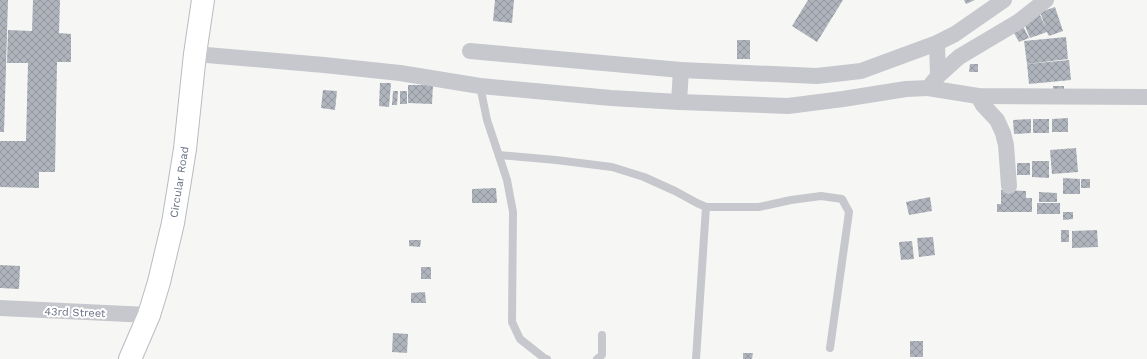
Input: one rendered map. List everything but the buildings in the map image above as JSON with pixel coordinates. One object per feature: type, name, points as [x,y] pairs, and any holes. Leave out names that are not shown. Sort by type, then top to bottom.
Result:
[{"type":"main road","name":"Circular Road","points":[[130,359],[149,315],[159,282],[173,223],[185,149],[195,54],[203,0]]},
{"type":"street","points":[[195,54],[400,73],[480,86],[610,98],[680,87],[861,71],[937,45],[1004,0]]},
{"type":"street","points":[[928,88],[938,75],[958,57],[1018,22],[1046,0]]},
{"type":"street","points":[[937,45],[938,75]]},
{"type":"street","points":[[470,51],[788,106],[906,89],[928,88],[978,96],[1147,97]]},
{"type":"street","points":[[978,96],[983,105],[997,120],[1003,133],[1006,145],[1009,186]]},
{"type":"street","name":"43rd Street","points":[[0,308],[149,315]]},
{"type":"lane","points":[[480,86],[487,120],[507,180],[513,212],[512,322],[520,340],[547,359]]},
{"type":"lane","points":[[499,155],[612,167],[644,177],[675,191],[697,204],[706,207],[759,207],[791,200],[821,196],[842,199],[849,212],[830,348]]},
{"type":"lane","points":[[696,359],[706,207]]},
{"type":"lane","points":[[598,359],[602,355],[602,335]]}]
